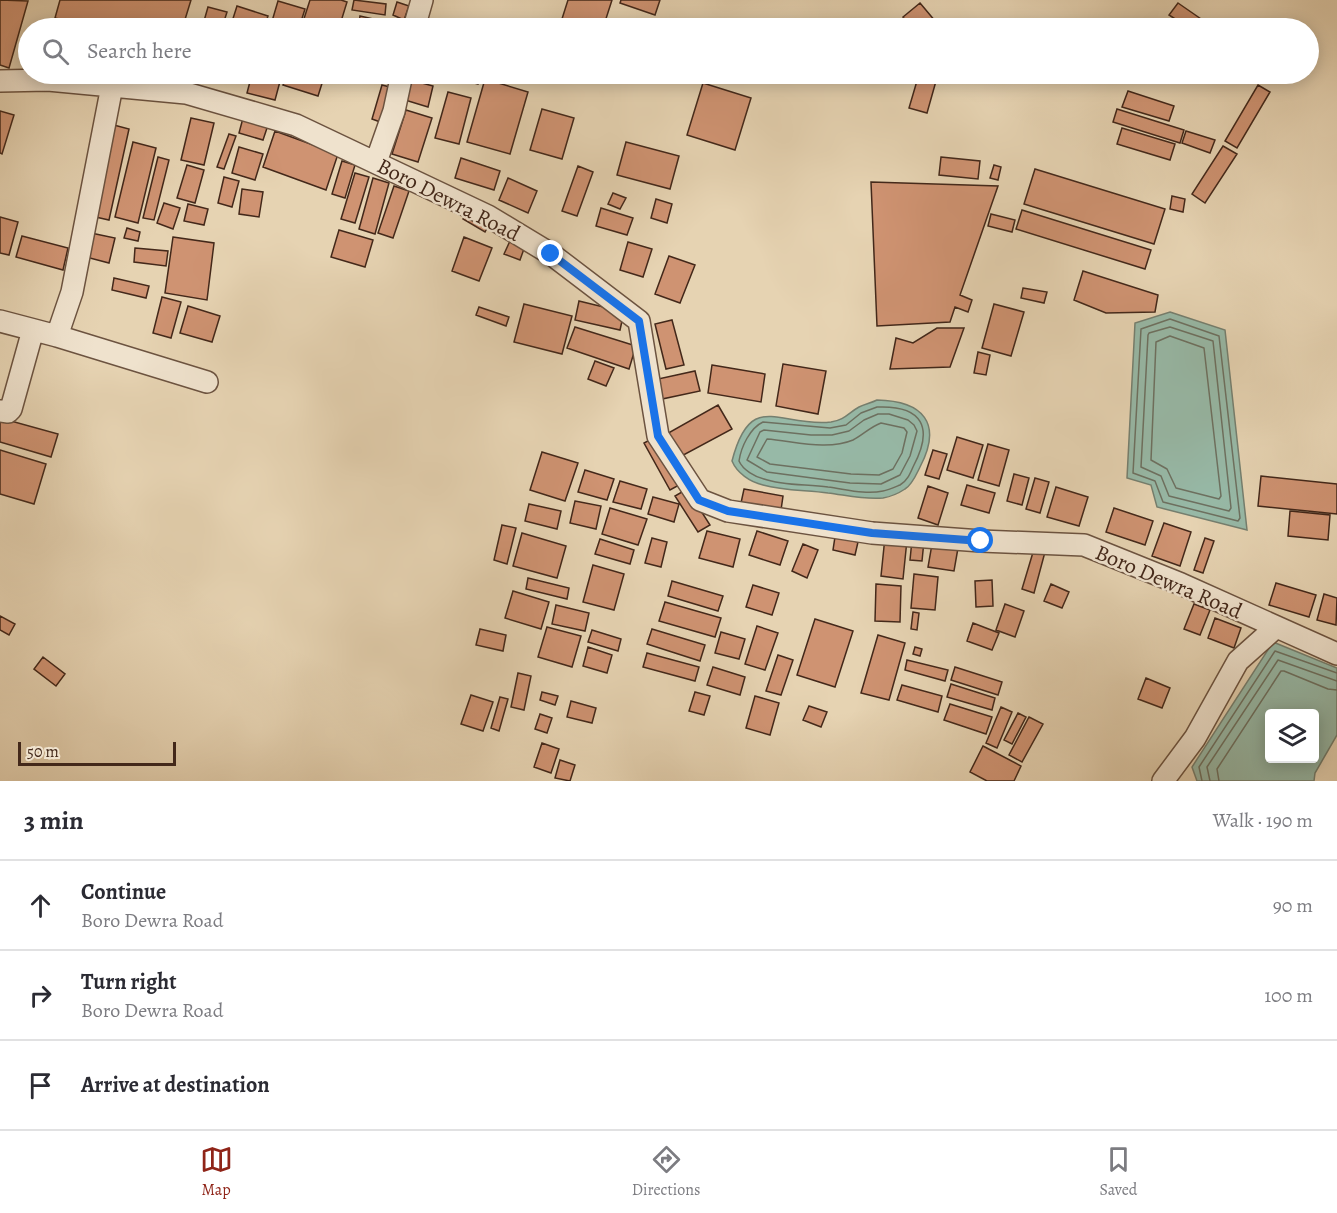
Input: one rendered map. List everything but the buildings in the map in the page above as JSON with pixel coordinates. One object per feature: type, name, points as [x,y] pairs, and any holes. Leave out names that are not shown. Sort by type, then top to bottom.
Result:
[{"type":"street","points":[[417,18],[422,0]]},
{"type":"street","name":"Boro Dewra Road","points":[[0,81],[18,81]]},
{"type":"street","name":"Boro Dewra Road","points":[[91,84],[186,93],[296,125],[497,221],[551,254],[639,321],[658,436],[699,500],[728,511],[872,533],[981,541],[1084,545],[1181,584],[1337,654]]},
{"type":"street","points":[[376,162],[394,111],[400,84]]},
{"type":"street","points":[[57,336],[72,292],[112,86]]},
{"type":"street","points":[[0,321],[207,382]]},
{"type":"street","points":[[0,411],[8,412],[11,409],[33,330]]},
{"type":"street","points":[[1163,781],[1195,738],[1238,661],[1276,627]]},
{"type":"water","points":[[1170,312],[1225,330],[1247,530],[1157,507],[1151,485],[1127,478],[1135,323]]},
{"type":"water","points":[[877,400],[893,401],[917,410],[929,427],[927,452],[912,482],[894,495],[869,498],[771,487],[749,479],[737,469],[732,461],[748,425],[758,418],[770,416],[831,422],[840,420],[859,407]]},
{"type":"water","points":[[1273,642],[1337,668],[1337,735],[1315,773],[1314,781],[1197,781],[1192,767]]},
{"type":"route","points":[[551,254],[639,321],[658,436],[699,500],[728,511],[872,533],[981,541]]}]
